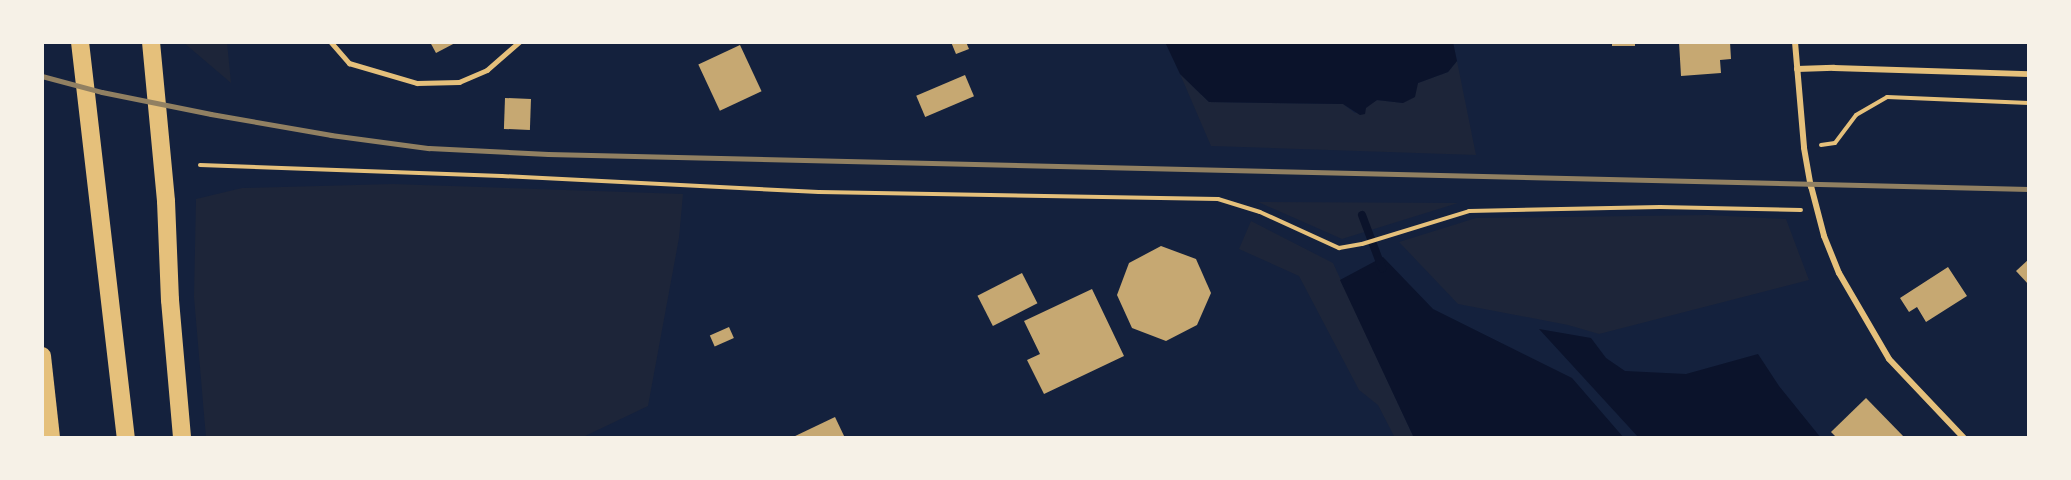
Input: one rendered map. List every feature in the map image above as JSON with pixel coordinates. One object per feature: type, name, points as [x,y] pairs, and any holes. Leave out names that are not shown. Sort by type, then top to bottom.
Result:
[{"type":"highway","points":[[80,42],[97,205],[126,438]]},
{"type":"highway","points":[[151,42],[166,201],[170,300],[182,438]]},
{"type":"highway","points":[[42,356],[51,438]]},
{"type":"street","points":[[1795,42],[1804,148],[1816,211],[1839,273],[1889,359],[1964,438]]},
{"type":"street","points":[[1797,69],[2029,74]]},
{"type":"lane","points":[[331,42],[349,63],[417,83],[459,82],[487,70],[519,42]]},
{"type":"path","points":[[1804,148],[1834,143],[1856,115],[1887,97],[2029,103]]},
{"type":"path","points":[[200,165],[502,176],[819,192],[1218,199],[1260,212],[1339,248],[1362,244],[1469,211],[1660,207],[1816,211]]},
{"type":"shaded area","points":[[183,42],[227,42],[231,83]]},
{"type":"shaded area","points":[[1165,42],[1453,42],[1457,61],[1448,72],[1418,83],[1415,97],[1403,103],[1377,100],[1366,108],[1365,114],[1360,115],[1343,104],[1209,102],[1180,74]]},
{"type":"shaded area","points":[[1457,61],[1476,155],[1211,146],[1180,74],[1209,102],[1343,104],[1355,113],[1377,100],[1403,103],[1418,83],[1448,72]]},
{"type":"shaded area","points":[[393,184],[683,194],[679,238],[648,406],[581,438],[206,438],[194,297],[196,199],[242,188]]},
{"type":"shaded area","points":[[1258,202],[1458,203],[1342,239]]},
{"type":"shaded area","points":[[1708,215],[1786,219],[1809,280],[1599,334],[1568,325],[1458,304],[1399,242],[1476,218]]},
{"type":"shaded area","points":[[1251,221],[1333,263],[1414,438],[1395,438],[1378,405],[1359,390],[1299,276],[1239,249]]},
{"type":"shaded area","points":[[1383,257],[1433,309],[1572,378],[1624,438],[1414,438],[1340,280]]},
{"type":"shaded area","points":[[1539,329],[1591,338],[1606,358],[1625,371],[1686,374],[1758,354],[1779,386],[1821,438],[1639,438]]},
{"type":"building","points":[[430,42],[457,42],[436,53]]},
{"type":"building","points":[[951,42],[966,42],[969,49],[956,54]]},
{"type":"building","points":[[1612,42],[1635,42],[1635,46],[1612,46]]},
{"type":"building","points":[[1679,42],[1730,42],[1731,59],[1720,60],[1721,73],[1681,76]]},
{"type":"building","points":[[740,45],[762,91],[720,111],[698,64]]},
{"type":"building","points":[[965,75],[974,96],[925,117],[916,96]]},
{"type":"building","points":[[505,98],[531,99],[530,130],[504,129]]},
{"type":"building","points":[[1161,246],[1196,259],[1211,293],[1197,325],[1166,341],[1132,328],[1117,295],[1129,263]]},
{"type":"building","points":[[2029,259],[2029,285],[2016,271]]},
{"type":"building","points":[[1948,267],[1967,296],[1926,322],[1917,307],[1909,312],[1900,298]]},
{"type":"building","points":[[1022,273],[1037,303],[993,326],[977,296]]},
{"type":"building","points":[[1092,289],[1124,356],[1044,394],[1027,360],[1040,354],[1024,321]]},
{"type":"building","points":[[729,327],[734,338],[715,347],[710,336]]},
{"type":"building","points":[[1866,398],[1905,438],[1837,438],[1831,432]]},
{"type":"building","points":[[835,417],[845,438],[791,438]]},
{"type":"waterway","points":[[1362,215],[1382,268]]},
{"type":"railway","points":[[42,76],[102,92],[211,114],[331,135],[429,148],[548,154],[2029,189]]}]
